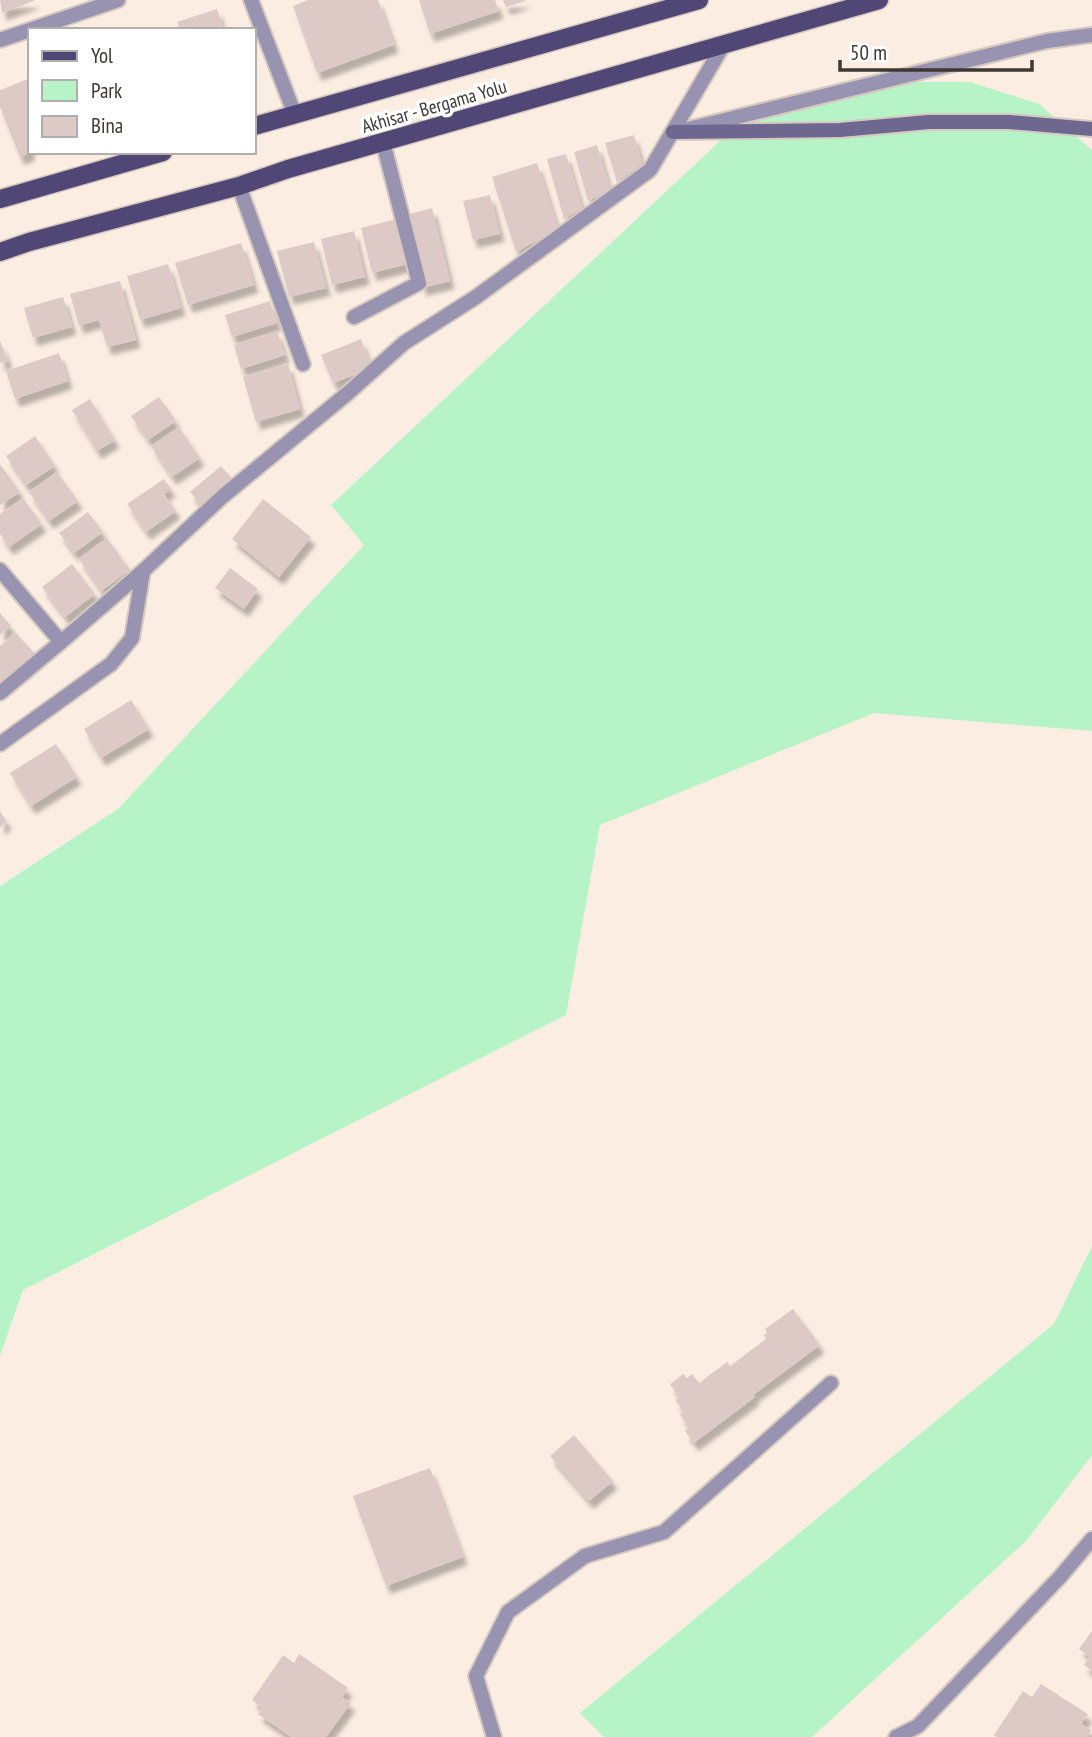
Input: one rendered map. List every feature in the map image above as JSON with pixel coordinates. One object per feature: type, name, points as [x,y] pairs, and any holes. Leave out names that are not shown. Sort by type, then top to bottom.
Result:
[{"type":"main road","name":"Akhisar - Bergama Yolu","points":[[256,126],[659,6],[699,0]]},
{"type":"main road","name":"Akhisar - Bergama Yolu","points":[[0,252],[239,186],[288,169],[879,0]]},
{"type":"main road","points":[[0,199],[156,154]]},
{"type":"street","points":[[35,28],[118,0]]},
{"type":"street","points":[[251,0],[295,115]]},
{"type":"street","points":[[0,40],[28,31]]},
{"type":"street","points":[[673,132],[1047,41],[1092,35]]},
{"type":"street","points":[[0,693],[143,572],[222,497],[404,343],[476,297],[650,170],[724,44]]},
{"type":"street","points":[[673,132],[840,130],[929,122],[1009,122],[1092,129]]},
{"type":"street","points":[[354,317],[419,283],[383,142]]},
{"type":"street","points":[[239,186],[303,364]]},
{"type":"street","points":[[0,570],[61,642]]},
{"type":"street","points":[[0,744],[111,664],[132,638],[143,572]]},
{"type":"street","points":[[494,1737],[476,1676],[508,1612],[585,1556],[664,1532],[831,1383]]},
{"type":"street","points":[[897,1737],[918,1726],[1060,1577],[1092,1539]]},
{"type":"green space","points":[[910,82],[970,82],[1039,104],[1092,150],[1092,731],[874,713],[600,825],[566,1015],[23,1290],[0,1356],[0,886],[118,809],[364,545],[331,505],[735,127]]},
{"type":"green space","points":[[1092,1246],[1092,1455],[1027,1540],[812,1737],[604,1737],[580,1713],[1054,1324]]},
{"type":"building","points":[[0,0],[36,0],[2,13]]},
{"type":"building","points":[[308,0],[378,0],[394,45],[317,73],[293,6]]},
{"type":"building","points":[[419,0],[495,0],[499,11],[430,34]]},
{"type":"building","points":[[503,0],[525,0],[525,1],[506,7]]},
{"type":"building","points":[[217,9],[223,28],[179,28],[177,22]]},
{"type":"building","points":[[28,79],[28,154],[20,157],[0,107],[0,90]]},
{"type":"building","points":[[634,135],[642,164],[617,182],[605,143]]},
{"type":"building","points":[[597,145],[610,190],[588,201],[574,152]]},
{"type":"building","points":[[566,154],[582,208],[564,219],[547,159]]},
{"type":"building","points":[[537,163],[558,229],[516,252],[492,177]]},
{"type":"building","points":[[490,195],[500,234],[473,240],[463,201]]},
{"type":"building","points":[[432,208],[450,281],[422,288],[403,216]]},
{"type":"building","points":[[396,219],[407,264],[372,273],[361,228]]},
{"type":"building","points":[[354,231],[365,277],[332,285],[321,239]]},
{"type":"building","points":[[314,242],[326,288],[289,297],[277,251]]},
{"type":"building","points":[[241,243],[254,285],[188,305],[175,263]]},
{"type":"building","points":[[168,264],[181,308],[140,320],[127,276]]},
{"type":"building","points":[[120,281],[136,340],[107,347],[99,320],[79,326],[70,294]]},
{"type":"building","points":[[63,297],[72,327],[33,338],[24,308]]},
{"type":"building","points":[[270,301],[277,323],[232,337],[225,315]]},
{"type":"building","points":[[277,331],[285,355],[241,369],[234,345]]},
{"type":"building","points":[[361,339],[372,368],[333,383],[321,355]]},
{"type":"building","points":[[0,341],[8,360],[0,363]]},
{"type":"building","points":[[59,353],[68,381],[15,399],[6,371]]},
{"type":"building","points":[[288,364],[300,409],[256,422],[243,377]]},
{"type":"building","points":[[159,397],[176,421],[148,440],[131,416]]},
{"type":"building","points":[[90,399],[115,440],[97,451],[72,410]]},
{"type":"building","points":[[179,427],[200,458],[172,477],[151,446]]},
{"type":"building","points":[[35,436],[55,466],[26,485],[6,456]]},
{"type":"building","points":[[0,464],[20,492],[0,505]]},
{"type":"building","points":[[221,466],[234,481],[203,507],[190,492]]},
{"type":"building","points":[[57,472],[78,501],[49,521],[29,492]]},
{"type":"building","points":[[164,479],[171,489],[164,494],[176,511],[146,532],[127,504]]},
{"type":"building","points":[[23,498],[42,524],[9,547],[0,534],[0,514]]},
{"type":"building","points":[[263,499],[311,537],[279,577],[232,539]]},
{"type":"building","points":[[88,512],[103,532],[74,553],[59,533]]},
{"type":"building","points":[[107,538],[130,570],[101,591],[79,559]]},
{"type":"building","points":[[72,564],[95,594],[65,617],[42,587]]},
{"type":"building","points":[[230,568],[258,589],[244,609],[215,588]]},
{"type":"building","points":[[0,613],[11,626],[0,635]]},
{"type":"building","points":[[16,633],[37,656],[0,685],[0,646]]},
{"type":"building","points":[[131,700],[149,729],[101,758],[84,729]]},
{"type":"building","points":[[56,744],[77,777],[31,806],[10,773]]},
{"type":"building","points":[[0,811],[7,822],[0,827]]},
{"type":"building","points":[[793,1309],[820,1345],[694,1443],[685,1431],[689,1428],[680,1415],[684,1412],[675,1400],[679,1397],[670,1384],[683,1374],[687,1378],[692,1374],[699,1383],[727,1362],[730,1366],[766,1339],[765,1329]]},
{"type":"building","points":[[574,1435],[613,1481],[589,1501],[550,1456]]},
{"type":"building","points":[[430,1468],[463,1557],[386,1586],[353,1496]]},
{"type":"building","points":[[1092,1631],[1092,1671],[1084,1665],[1090,1657],[1079,1649]]},
{"type":"building","points":[[299,1654],[348,1688],[342,1697],[351,1703],[326,1737],[291,1737],[258,1714],[262,1708],[252,1700],[283,1655],[294,1663]]},
{"type":"building","points":[[1041,1684],[1088,1714],[1081,1724],[1091,1730],[1087,1737],[994,1735],[1023,1691],[1032,1697]]}]
